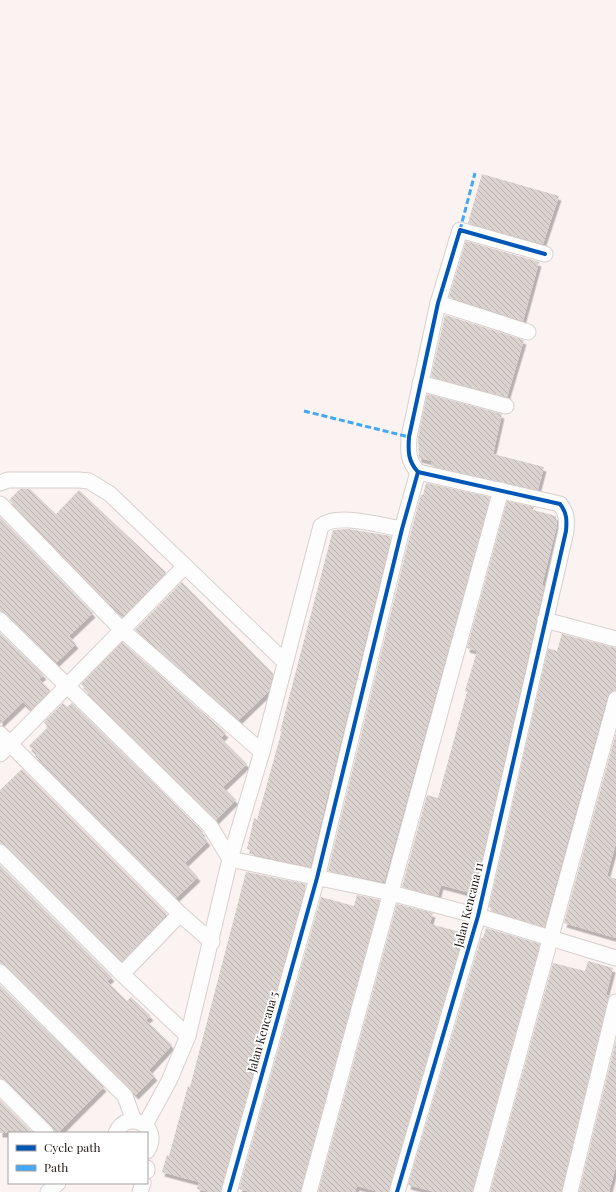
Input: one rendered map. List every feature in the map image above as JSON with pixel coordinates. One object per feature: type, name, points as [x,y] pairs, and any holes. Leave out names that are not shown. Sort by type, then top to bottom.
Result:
[{"type":"street","points":[[418,472],[411,463],[408,437],[438,303],[460,230],[545,254]]},
{"type":"street","points":[[438,303],[528,332]]},
{"type":"street","points":[[420,383],[506,406]]},
{"type":"street","name":"Jalan Kencana 11","points":[[397,1192],[478,916],[566,531],[567,518],[565,510],[560,504],[418,472]]},
{"type":"street","name":"Jalan Kencana 5","points":[[229,1192],[317,878],[402,529],[418,472]]},
{"type":"street","points":[[0,483],[8,480],[89,481],[110,494],[285,662]]},
{"type":"street","points":[[309,1192],[501,490]]},
{"type":"street","points":[[0,504],[122,630],[262,752]]},
{"type":"street","points":[[140,1123],[169,1080],[188,1036],[212,942],[230,859],[262,752],[322,526],[327,521],[339,519],[402,529]]},
{"type":"street","points":[[185,566],[66,686],[3,744],[180,914],[212,942]]},
{"type":"street","points":[[0,620],[210,826],[230,859],[391,894],[478,916],[616,958]]},
{"type":"street","points":[[545,620],[616,639]]},
{"type":"street","points":[[481,1192],[616,699]]},
{"type":"street","points":[[0,852],[122,974],[188,1036]]},
{"type":"street","points":[[122,974],[180,914]]},
{"type":"street","points":[[0,972],[125,1096],[140,1123],[151,1135],[150,1146],[148,1149]]},
{"type":"street","points":[[570,1192],[616,1002]]},
{"type":"street","points":[[0,1087],[45,1132]]},
{"type":"street","points":[[117,1132],[123,1124],[140,1123]]},
{"type":"street","points":[[48,1192],[57,1184]]},
{"type":"building","points":[[482,174],[559,196],[543,244],[468,223]]},
{"type":"building","points":[[466,241],[539,262],[523,321],[449,297]]},
{"type":"building","points":[[445,315],[524,340],[507,397],[431,377]]},
{"type":"building","points":[[427,394],[502,414],[493,454],[544,467],[538,490],[431,466],[431,461],[419,458],[418,438]]},
{"type":"building","points":[[426,483],[490,497],[384,882],[328,871],[409,539],[421,495],[423,495]]},
{"type":"building","points":[[20,489],[30,489],[56,514],[79,490],[166,572],[124,616],[105,600],[9,500]]},
{"type":"building","points":[[507,501],[534,507],[533,510],[556,516],[557,525],[542,585],[544,586],[474,894],[441,885],[438,896],[402,887],[427,795],[438,798],[467,692],[465,691],[477,651],[467,648]]},
{"type":"building","points":[[0,517],[93,613],[69,636],[76,644],[56,663],[6,614],[0,611]]},
{"type":"building","points":[[348,529],[391,536],[310,867],[251,854],[252,850],[247,849],[254,818],[257,820],[282,730],[280,732],[333,530]]},
{"type":"building","points":[[182,582],[273,673],[269,691],[239,720],[135,630]]},
{"type":"building","points":[[0,633],[44,675],[39,679],[50,690],[31,710],[23,702],[0,724]]},
{"type":"building","points":[[562,634],[616,648],[616,690],[610,692],[607,697],[544,927],[490,910],[491,908],[489,907],[548,648],[557,651]]},
{"type":"building","points":[[122,642],[226,733],[221,738],[247,764],[223,787],[236,800],[216,820],[85,690],[86,689],[81,684]]},
{"type":"building","points":[[63,703],[67,707],[72,703],[203,832],[201,834],[208,841],[185,863],[198,877],[176,898],[35,756],[37,754],[29,746],[48,727],[44,722]]},
{"type":"building","points":[[616,733],[616,843],[607,876],[616,879],[616,938],[564,923]]},
{"type":"building","points":[[22,769],[167,914],[122,961],[6,846],[0,843],[0,790]]},
{"type":"building","points":[[0,865],[112,977],[107,981],[127,1001],[131,997],[151,1016],[146,1020],[172,1045],[149,1070],[155,1076],[136,1095],[6,966],[0,963]]},
{"type":"building","points":[[246,872],[306,884],[220,1192],[210,1192],[197,1189],[199,1182],[162,1172],[167,1155],[169,1156],[188,1086],[190,1087]]},
{"type":"building","points":[[357,895],[380,900],[300,1192],[251,1192],[239,1189],[321,897],[354,906]]},
{"type":"building","points":[[397,904],[433,913],[430,924],[464,933],[388,1192],[379,1192],[357,1186],[355,1192],[318,1192]]},
{"type":"building","points":[[486,928],[540,944],[472,1192],[435,1192],[408,1185],[481,938],[483,938]]},
{"type":"building","points":[[588,961],[613,968],[606,995],[609,995],[561,1192],[490,1192],[553,963],[585,971]]},
{"type":"building","points":[[0,985],[104,1087],[59,1132],[54,1132],[52,1127],[6,1081],[0,1078]]},
{"type":"building","points":[[616,1040],[616,1166],[609,1192],[579,1192]]},
{"type":"building","points":[[0,1100],[32,1132],[0,1133]]},
{"type":"marked path","points":[[460,230],[475,173]]},
{"type":"marked path","points":[[304,411],[409,437]]},
{"type":"cycle path","points":[[397,1192],[478,916],[566,531],[566,517],[560,504],[418,472],[410,460],[409,437],[438,303],[460,230],[545,254]]},
{"type":"cycle path","points":[[229,1192],[317,878],[402,529],[418,472]]}]
